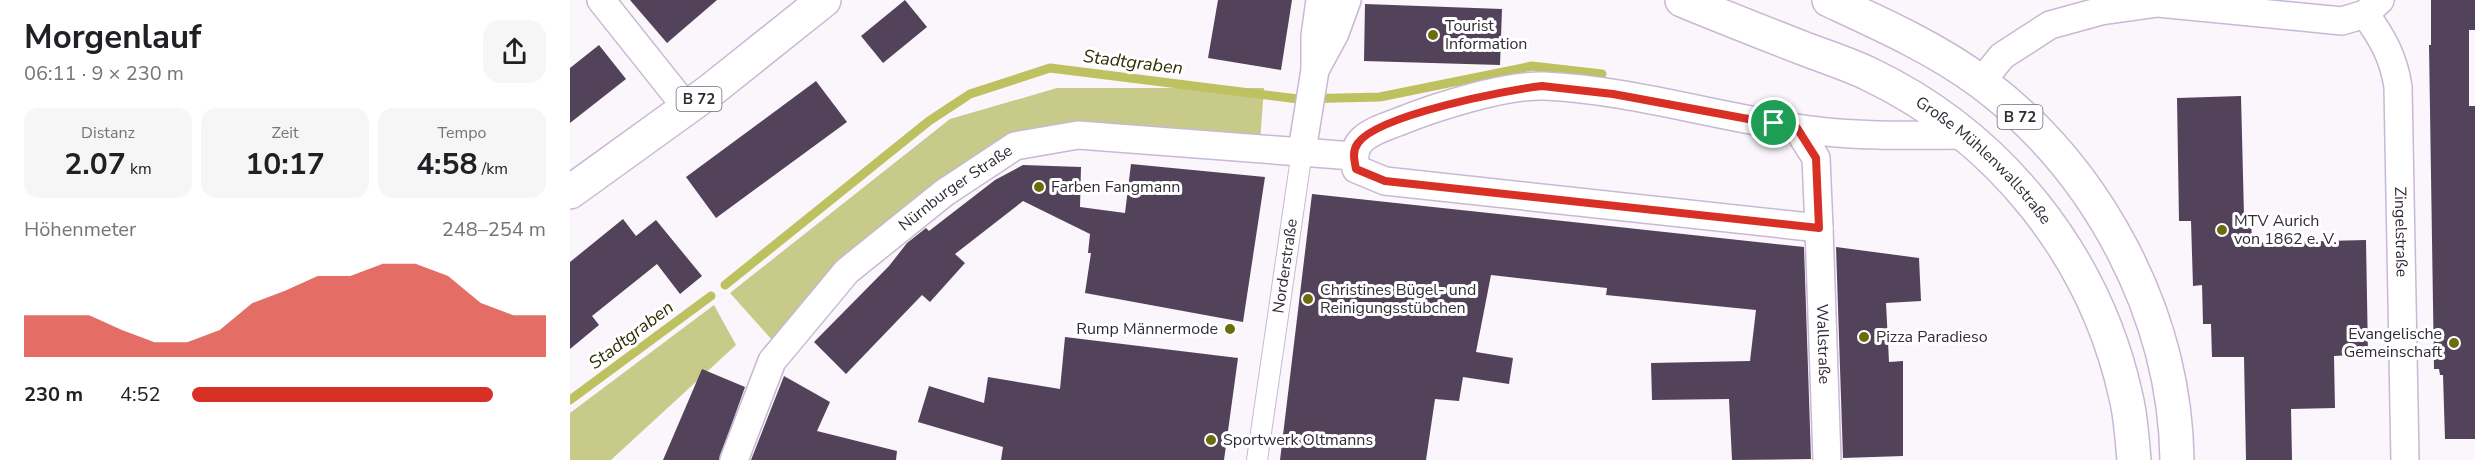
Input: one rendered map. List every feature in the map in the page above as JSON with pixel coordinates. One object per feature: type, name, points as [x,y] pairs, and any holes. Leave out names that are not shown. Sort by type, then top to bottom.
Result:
[{"type":"main road","name":"B 72","points":[[570,192],[687,108],[789,30],[824,0]]},
{"type":"main road","name":"B 72","points":[[1829,0],[1929,49],[1981,82],[2059,156],[2098,208],[2127,255],[2147,300],[2164,362],[2177,435],[2177,460]]},
{"type":"main road","name":"Große Mühlenwallstraße","points":[[1702,2],[1868,73],[1919,101],[1968,135],[2014,179],[2064,244],[2085,283],[2108,338],[2126,397],[2134,460]]},
{"type":"street","points":[[601,0],[687,108]]},
{"type":"street","name":"Norderstraße","points":[[1257,460],[1306,119],[1315,73],[1315,36],[1320,0]]},
{"type":"street","name":"Norderstraße","points":[[1315,73],[1335,33],[1347,0]]},
{"type":"street","name":"Zingelstraße","points":[[1981,82],[2002,56],[2050,25],[2101,11],[2158,3],[2342,21],[2374,6],[2383,39],[2396,68],[2398,87],[2405,460]]},
{"type":"street","points":[[1819,228],[1385,181],[1356,169],[1353,156],[1359,142],[1378,130],[1407,118],[1505,90],[1542,86],[1624,96],[1797,128],[1918,136],[1968,135]]},
{"type":"street","name":"Wallstraße","points":[[1797,128],[1816,158],[1827,460]]},
{"type":"street","name":"Nürnburger Straße","points":[[734,460],[772,361],[847,271],[944,193],[1015,146],[1078,135],[1353,156]]},
{"type":"green space","points":[[1057,88],[1264,88],[1260,142],[1062,124],[1004,140],[773,341],[730,293],[950,119]]},
{"type":"green space","points":[[714,305],[736,345],[611,460],[570,460],[570,413]]},
{"type":"building","points":[[630,0],[717,0],[667,43]]},
{"type":"building","points":[[905,0],[927,27],[883,63],[861,36]]},
{"type":"building","points":[[1218,0],[1292,0],[1281,70],[1208,58]]},
{"type":"building","points":[[2431,0],[2475,0],[2475,30],[2469,30],[2469,106],[2475,106],[2475,439],[2445,439],[2443,375],[2440,375],[2439,369],[2434,369],[2429,45],[2431,45]]},
{"type":"building","name":"Tourist Information","points":[[1365,4],[1502,9],[1500,65],[1364,61]]},
{"type":"building","points":[[599,45],[626,79],[570,123],[570,68]]},
{"type":"building","points":[[816,81],[847,122],[716,218],[686,177]]},
{"type":"building","name":"MTV Aurich von 1862 e. V.","points":[[2241,96],[2244,215],[2251,215],[2252,243],[2366,240],[2368,354],[2334,356],[2335,408],[2291,409],[2292,460],[2246,460],[2244,357],[2212,357],[2211,324],[2203,324],[2202,285],[2193,286],[2191,221],[2179,221],[2177,98]]},
{"type":"building","points":[[1131,164],[1265,177],[1243,322],[1085,293],[1091,253],[1088,253],[1090,234],[1023,201],[955,254],[965,263],[930,302],[922,295],[846,374],[814,342],[889,266],[907,243],[926,228],[929,231],[995,180],[1023,165],[1081,167],[1080,207],[1125,213]]},
{"type":"building","points":[[1312,194],[1804,247],[1811,459],[1732,460],[1729,399],[1652,400],[1651,363],[1750,361],[1756,310],[1606,295],[1607,288],[1491,275],[1476,352],[1513,358],[1509,384],[1463,377],[1459,401],[1435,399],[1426,460],[1280,460]]},
{"type":"building","points":[[623,219],[636,236],[656,220],[702,276],[680,294],[657,264],[592,316],[599,325],[570,349],[570,262]]},
{"type":"building","points":[[1836,247],[1919,258],[1921,301],[1886,303],[1889,362],[1903,361],[1903,456],[1843,458]]},
{"type":"building","points":[[1065,337],[1238,358],[1224,460],[1001,460],[1003,447],[918,422],[929,386],[984,403],[988,377],[1060,389]]},
{"type":"building","points":[[702,369],[745,387],[719,460],[663,460]]},
{"type":"building","points":[[784,376],[830,402],[817,431],[897,451],[896,460],[751,460]]},
{"type":"waterway","name":"Stadtgraben","points":[[725,285],[929,121],[970,94],[1050,68],[1298,99],[1380,97],[1532,66],[1602,74]]},
{"type":"waterway","name":"Stadtgraben","points":[[570,400],[711,296]]},
{"type":"place","name":"Tourist Information","points":[[1433,35]]},
{"type":"place","name":"Farben Fangmann","points":[[1039,187]]},
{"type":"place","name":"MTV Aurich von 1862 e. V.","points":[[2222,230]]},
{"type":"place","name":"Christines Bügel- und Reinigungsstübchen","points":[[1308,299]]},
{"type":"place","name":"Rump Männermode","points":[[1230,329]]},
{"type":"place","name":"Pizza Paradieso","points":[[1864,337]]},
{"type":"place","name":"Evangelische Gemeinschaft","points":[[2454,343]]},
{"type":"place","name":"Sportwerk Oltmanns","points":[[1211,440]]},
{"type":"route","points":[[1542,86],[1613,94],[1774,123],[1797,128],[1816,158],[1819,183],[1819,228],[1385,181],[1356,169],[1353,156],[1359,142],[1378,130],[1407,118],[1505,90],[1542,86]]}]
